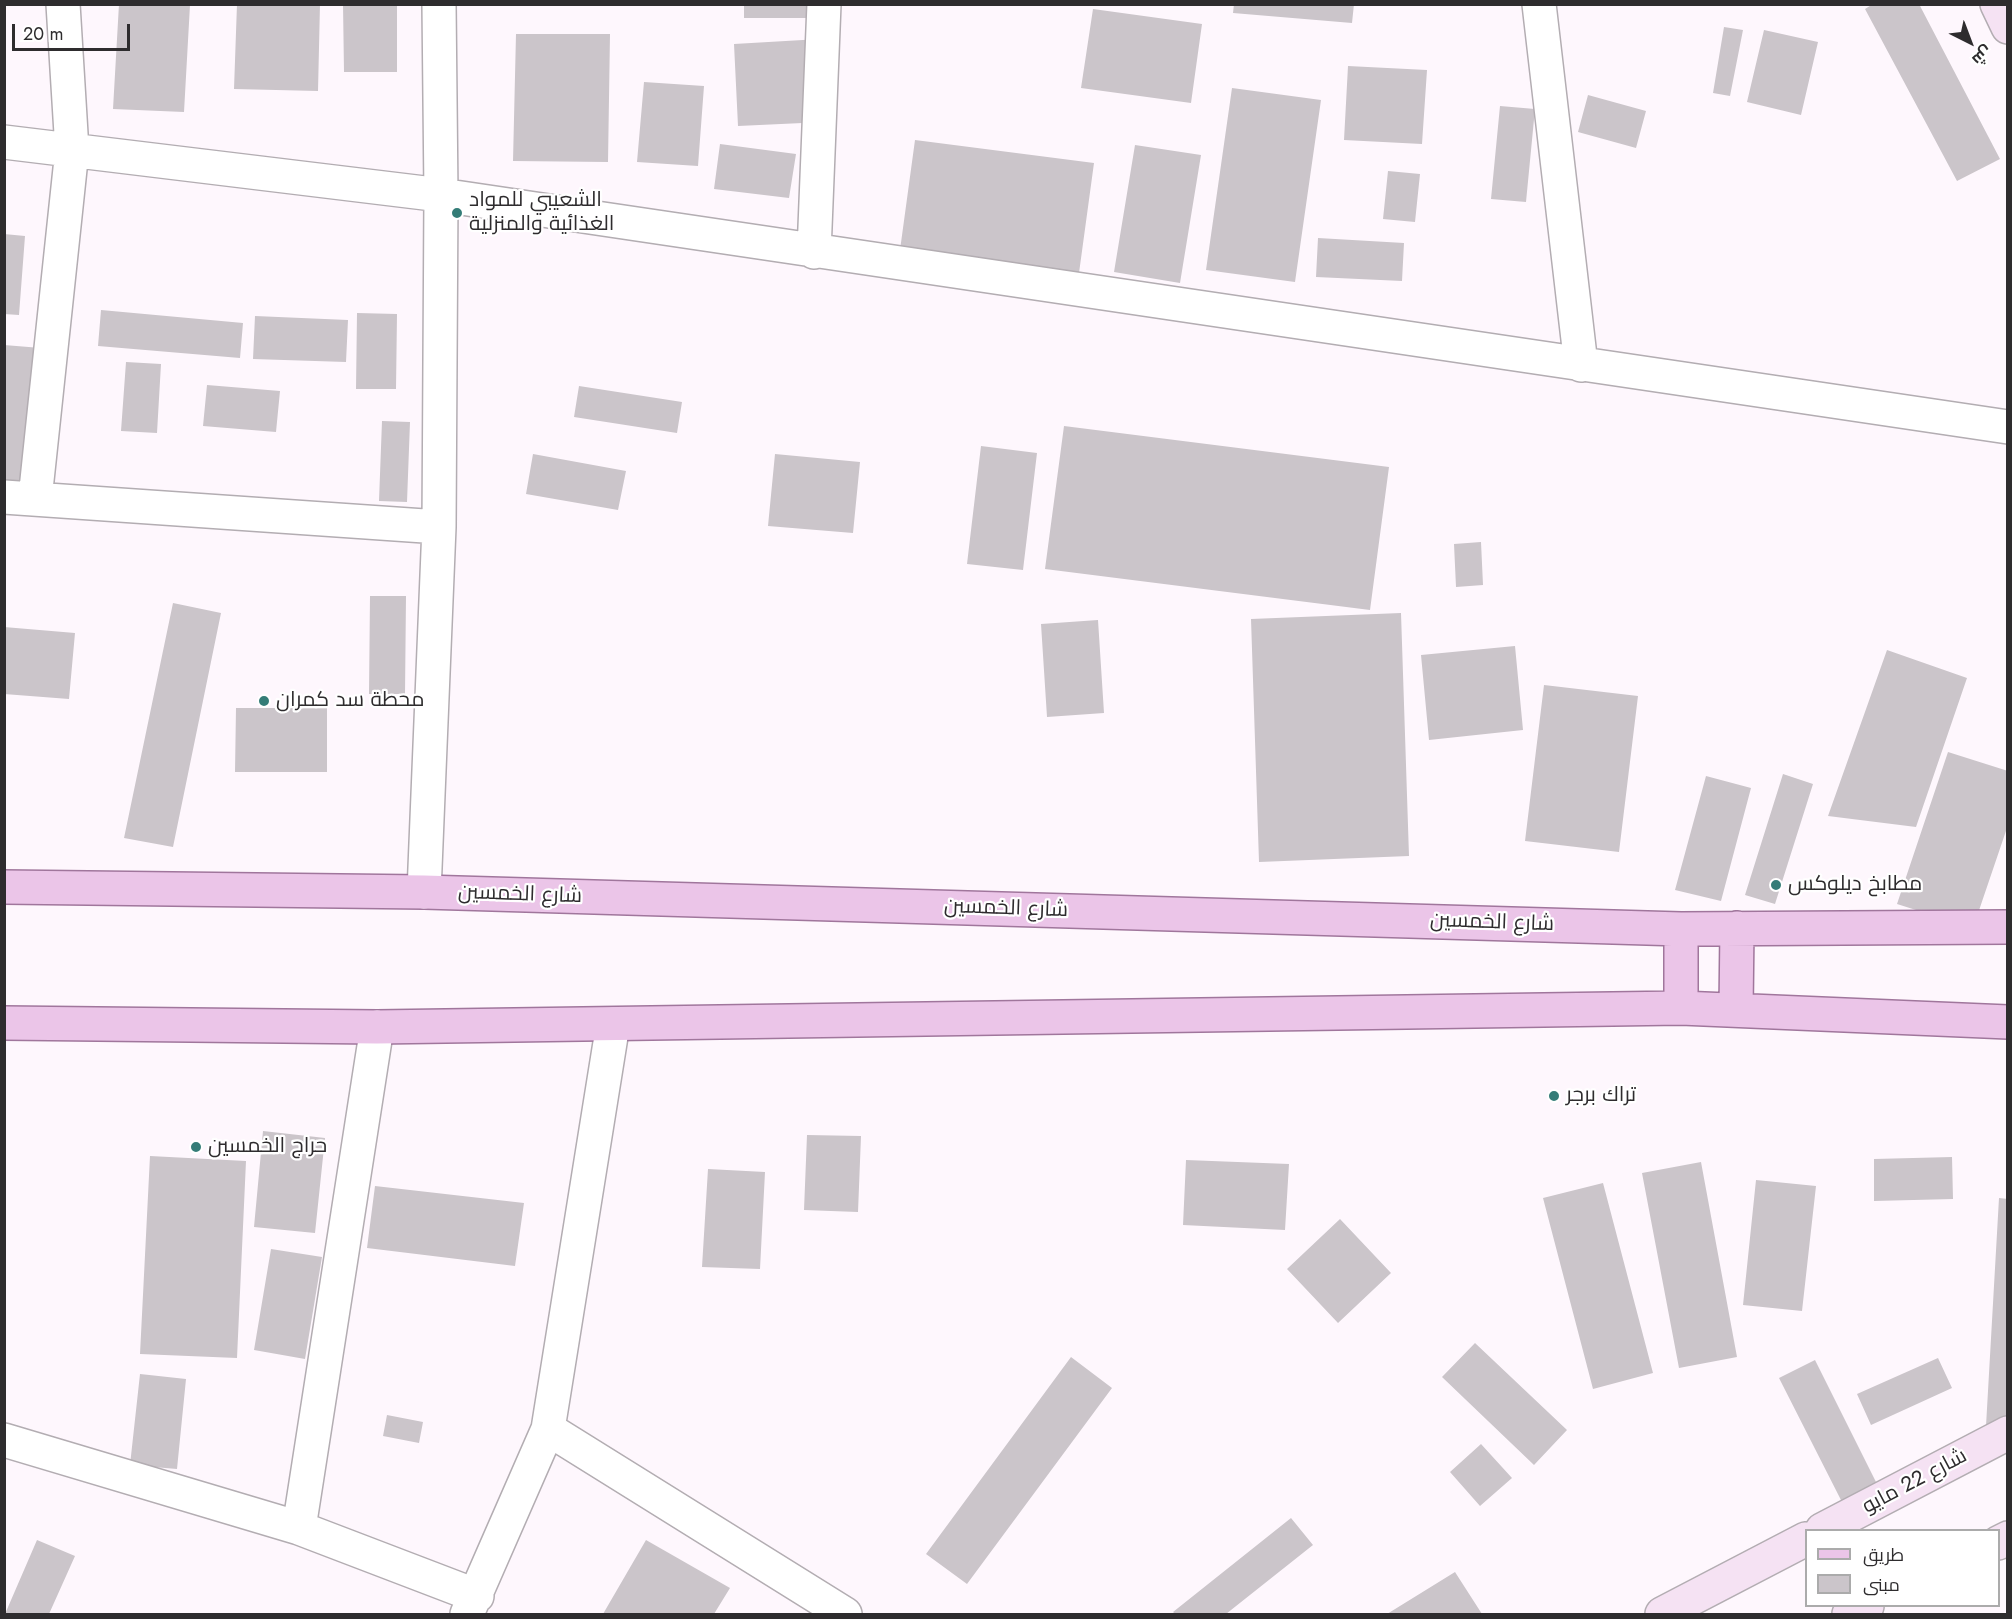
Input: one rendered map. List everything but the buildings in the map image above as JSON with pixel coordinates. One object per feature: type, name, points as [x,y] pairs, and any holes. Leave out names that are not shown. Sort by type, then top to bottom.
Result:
[{"type":"main road","points":[[1997,4],[2007,27]]},
{"type":"main road","name":"شارع الخمسين","points":[[4,887],[424,892],[1681,929],[2007,927]]},
{"type":"main road","points":[[1736,1010],[1737,928]]},
{"type":"main road","points":[[1681,929],[1681,1008]]},
{"type":"main road","points":[[4,1023],[377,1027],[1681,1008],[2007,1022]]},
{"type":"main road","name":"شارع 22 مايو","points":[[1824,1529],[2007,1433]]},
{"type":"main road","points":[[1662,1614],[1805,1540]]},
{"type":"main road","points":[[1849,1614],[1864,1607]]},
{"type":"street","points":[[63,4],[72,150],[20,498],[439,527]]},
{"type":"street","points":[[424,892],[439,527],[441,195],[439,4]]},
{"type":"street","points":[[814,252],[824,4]]},
{"type":"street","points":[[1539,4],[1581,365]]},
{"type":"street","points":[[4,142],[441,195],[2007,427]]},
{"type":"street","points":[[4,1440],[299,1528],[472,1605],[548,1429],[613,1024]]},
{"type":"street","points":[[299,1528],[377,1027]]},
{"type":"street","points":[[548,1429],[845,1614]]},
{"type":"place","name":"الشعيبي للمواد الغذائية والمنزلية","points":[[457,213]]},
{"type":"place","name":"محطة سد كمران","points":[[264,701]]},
{"type":"place","name":"مطابخ ديلوكس","points":[[1776,885]]},
{"type":"place","name":"تراك برجر","points":[[1554,1096]]},
{"type":"place","name":"حراج الخمسين","points":[[196,1147]]}]
